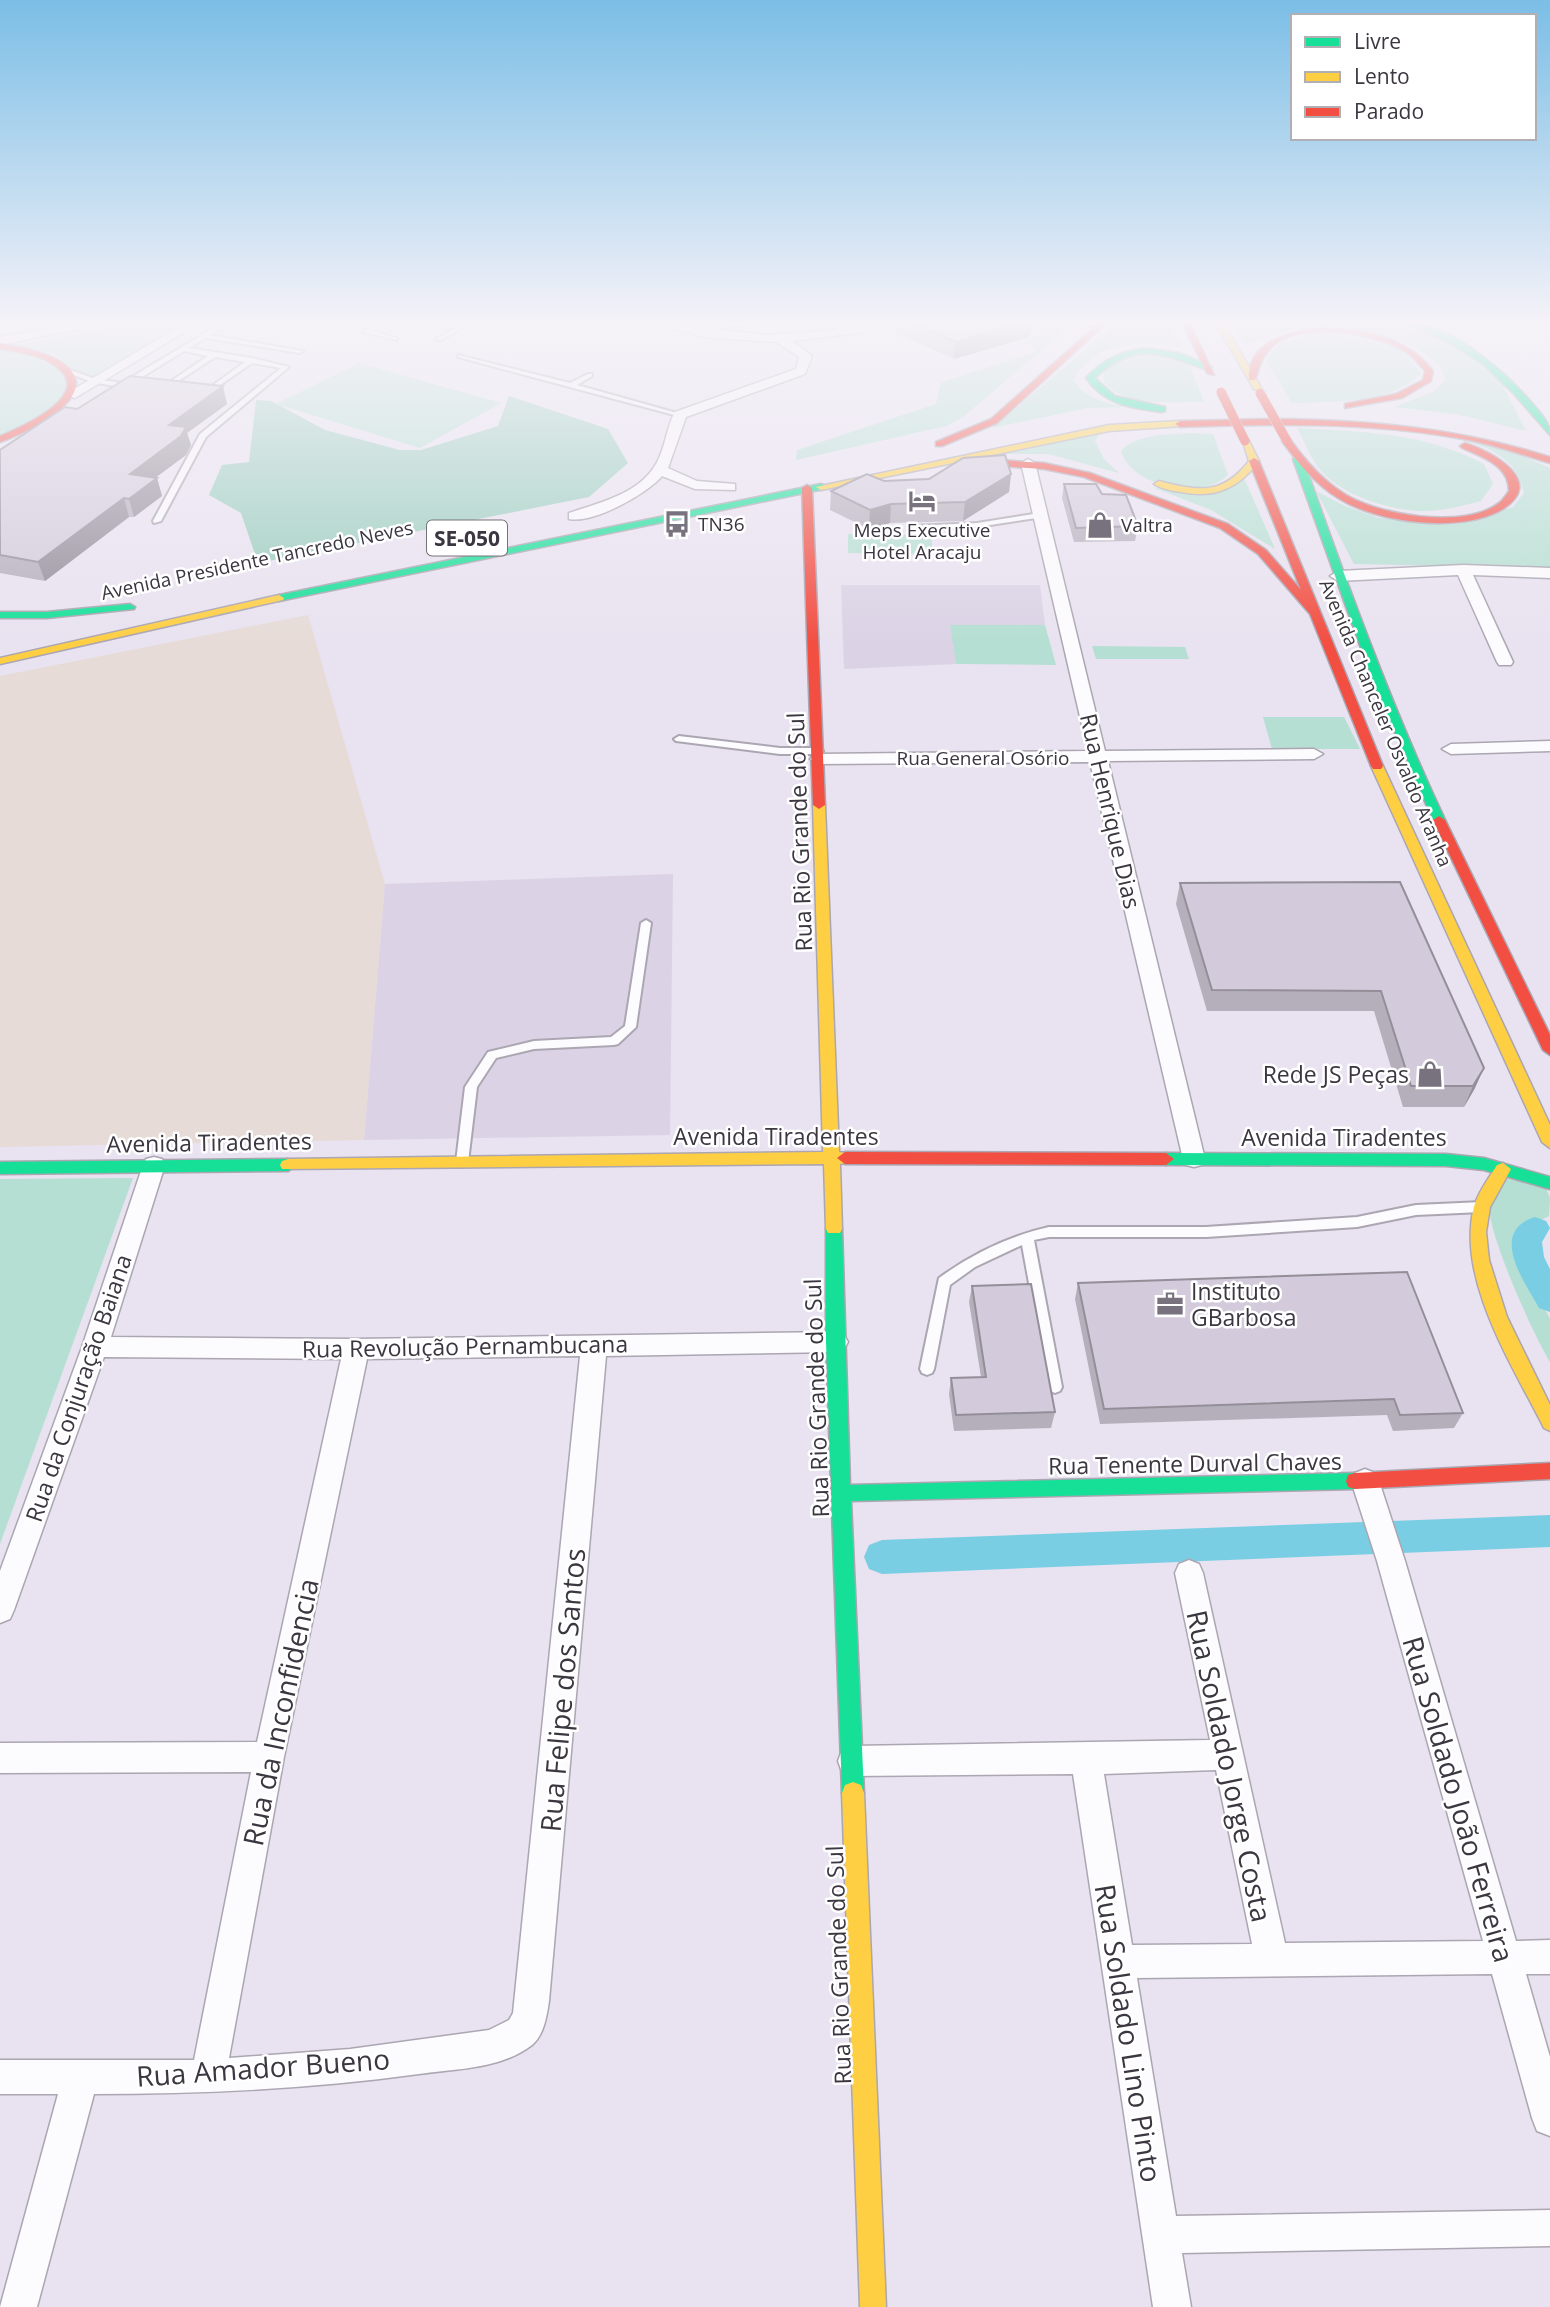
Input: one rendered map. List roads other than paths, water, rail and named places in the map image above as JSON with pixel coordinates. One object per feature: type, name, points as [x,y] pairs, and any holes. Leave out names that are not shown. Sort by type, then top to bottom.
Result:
[{"type":"main road","points":[[2,440],[24,429]]},
{"type":"main road","name":"SE-050","points":[[975,429],[928,447],[1028,429]]},
{"type":"main road","name":"SE-050","points":[[932,463],[1103,429]]},
{"type":"main road","points":[[1111,442],[1134,429]]},
{"type":"main road","name":"Avenida Chanceler Osvaldo Aranha","points":[[1239,429],[1370,750],[1550,1142]]},
{"type":"main road","name":"Avenida Chanceler Osvaldo Aranha","points":[[1280,429],[1298,459],[1338,576],[1402,744],[1550,1050]]},
{"type":"main road","points":[[1298,459],[1336,493],[1356,504],[1414,518],[1438,520],[1490,513],[1508,503],[1514,493],[1514,478],[1494,460],[1459,444],[1383,429]]},
{"type":"main road","points":[[1450,429],[1503,441],[1550,460]]},
{"type":"main road","points":[[1494,429],[1550,447]]},
{"type":"main road","points":[[1135,475],[1184,491],[1219,490],[1233,487],[1242,481],[1254,461]]},
{"type":"main road","points":[[932,463],[1028,463],[1083,472],[1226,527],[1255,545],[1298,600],[1314,612]]},
{"type":"main road","name":"Avenida Presidente Tancredo Neves","points":[[0,661],[271,600],[932,463]]},
{"type":"main road","points":[[679,496],[737,485]]},
{"type":"main road","name":"Rua Rio Grande do Sul","points":[[807,488],[833,1158],[835,1342],[873,2307]]},
{"type":"main road","points":[[567,517],[653,501]]},
{"type":"main road","name":"Avenida Presidente Tancredo Neves","points":[[0,615],[47,615],[136,606],[26,631]]},
{"type":"main road","name":"Avenida Tiradentes","points":[[0,1167],[833,1158],[1446,1160],[1503,1169],[1550,1184]]},
{"type":"main road","points":[[1503,1169],[1482,1207],[1479,1224],[1486,1278],[1550,1423]]},
{"type":"main road","name":"Rua Tenente Durval Chaves","points":[[842,1493],[1547,1477]]},
{"type":"street","points":[[567,517],[635,492],[661,470],[675,429]]},
{"type":"street","name":"Rua Henrique Dias","points":[[1028,463],[1194,1159]]},
{"type":"street","points":[[661,470],[695,485],[737,485]]},
{"type":"street","points":[[1463,570],[1505,662]]},
{"type":"street","points":[[1338,576],[1463,570],[1550,573]]},
{"type":"street","points":[[1451,749],[1550,746]]},
{"type":"street","name":"Rua General Osório","points":[[819,755],[1097,757],[1314,754]]},
{"type":"street","name":"Rua da Conjuração Baiana","points":[[0,1610],[95,1347],[153,1165]]},
{"type":"street","name":"Rua Revolução Pernambucana","points":[[95,1347],[356,1349],[835,1342]]},
{"type":"street","name":"Rua Felipe dos Santos","points":[[521,2032],[529,2018],[533,2001],[594,1345]]},
{"type":"street","name":"Rua da Inconfidencia","points":[[208,2077],[269,1757],[356,1349]]},
{"type":"street","name":"Rua Soldado João Ferreira","points":[[1365,1482],[1391,1561],[1550,2118]]},
{"type":"street","name":"Rua Soldado Jorge Costa","points":[[1189,1573],[1272,1959]]},
{"type":"street","points":[[853,1761],[1086,1759],[1228,1754]]},
{"type":"street","points":[[0,1758],[269,1757]]},
{"type":"street","name":"Rua Soldado Lino Pinto","points":[[1086,1759],[1172,2307]]},
{"type":"street","points":[[1117,1962],[1550,1957]]},
{"type":"street","name":"Rua Amador Bueno","points":[[0,2077],[208,2077],[350,2066],[492,2047],[521,2032]]},
{"type":"street","points":[[18,2307],[81,2076]]},
{"type":"street","points":[[1160,2235],[1550,2228]]},
{"type":"lane","points":[[157,521],[202,436],[211,429]]},
{"type":"lane","points":[[913,528],[978,525],[1040,515]]},
{"type":"lane","points":[[679,739],[819,755]]},
{"type":"lane","points":[[462,1162],[471,1087],[492,1055],[534,1045],[614,1041],[630,1027],[646,923]]},
{"type":"lane","points":[[927,1369],[944,1282],[970,1263],[1027,1237],[1049,1232],[1219,1231],[1357,1222],[1416,1210],[1482,1207]]},
{"type":"lane","points":[[1027,1237],[1055,1387]]},
{"type":"waterway","points":[[1535,1229],[1526,1240],[1528,1257],[1550,1299]]},
{"type":"waterway","points":[[882,1557],[1550,1531]]},
{"type":"place","name":"Meps Executive Hotel Aracaju","points":[[922,501]]},
{"type":"place","name":"TN36","points":[[677,524]]},
{"type":"place","name":"Valtra","points":[[1100,525]]},
{"type":"place","name":"Rede JS Peças","points":[[1430,1074]]},
{"type":"place","name":"Instituto GBarbosa","points":[[1170,1304]]}]
